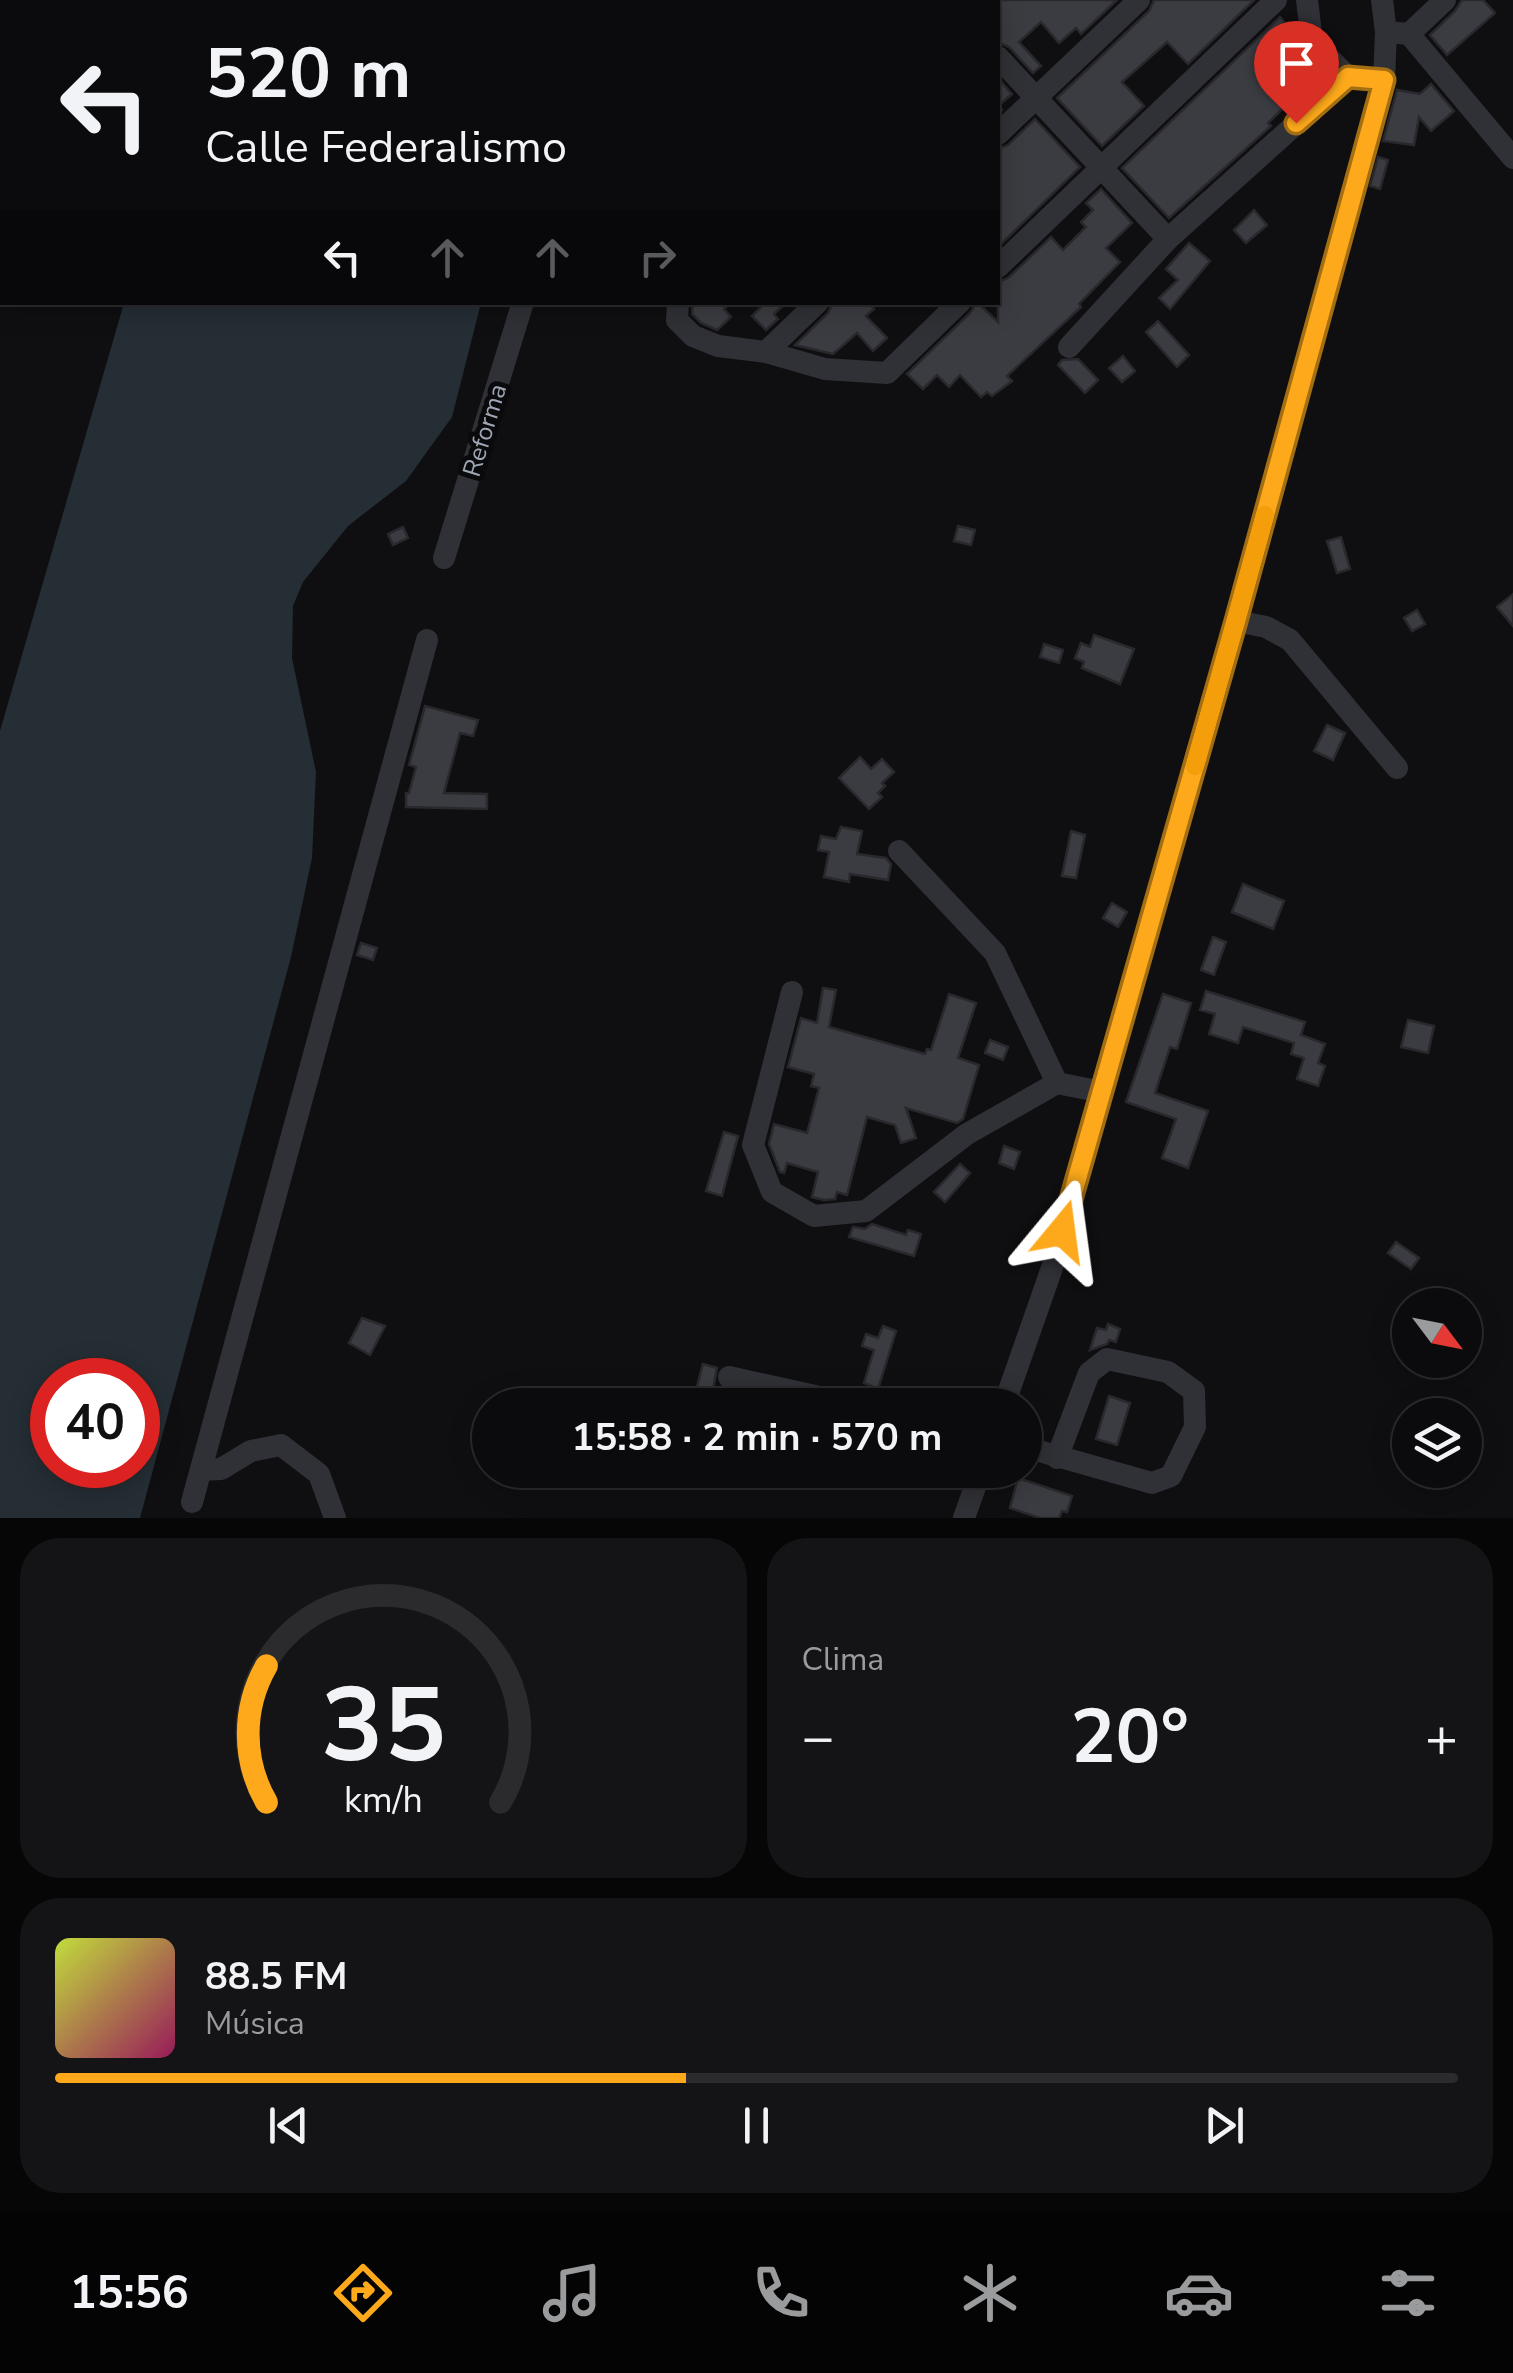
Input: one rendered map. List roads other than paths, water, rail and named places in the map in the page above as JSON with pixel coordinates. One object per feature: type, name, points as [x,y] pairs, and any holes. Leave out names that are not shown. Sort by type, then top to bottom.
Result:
[{"type":"street","points":[[1000,132],[1139,0]]},
{"type":"street","points":[[1000,265],[1276,0]]},
{"type":"street","points":[[1307,0],[1312,41],[1348,77],[1384,80]]},
{"type":"street","points":[[1382,0],[1397,33],[1513,158]]},
{"type":"street","points":[[1010,1388],[1053,1266],[1397,33],[1445,0]]},
{"type":"street","points":[[1000,59],[1168,239]]},
{"type":"street","points":[[1069,347],[1168,239],[1348,77]]},
{"type":"street","name":"Reforma","points":[[444,558],[522,305]]},
{"type":"street","points":[[678,305],[676,320],[693,336],[718,346],[766,352],[825,369],[887,373],[957,305]]},
{"type":"street","points":[[766,352],[815,305]]},
{"type":"street","points":[[1236,621],[1266,626],[1290,640],[1397,768]]},
{"type":"street","points":[[192,1502],[427,640]]},
{"type":"street","points":[[899,851],[995,953],[1058,1082]]},
{"type":"street","points":[[792,992],[753,1145],[772,1192],[814,1216],[866,1211],[967,1134],[1058,1082],[1102,1092]]},
{"type":"street","points":[[1042,1453],[1057,1458],[1152,1483],[1170,1476],[1196,1427],[1194,1391],[1168,1372],[1106,1360],[1089,1373],[1057,1458]]},
{"type":"street","points":[[729,1376],[782,1388]]},
{"type":"street","points":[[201,1470],[221,1469],[251,1451],[281,1446],[319,1474],[336,1518]]},
{"type":"street","points":[[964,1518],[975,1488]]}]
